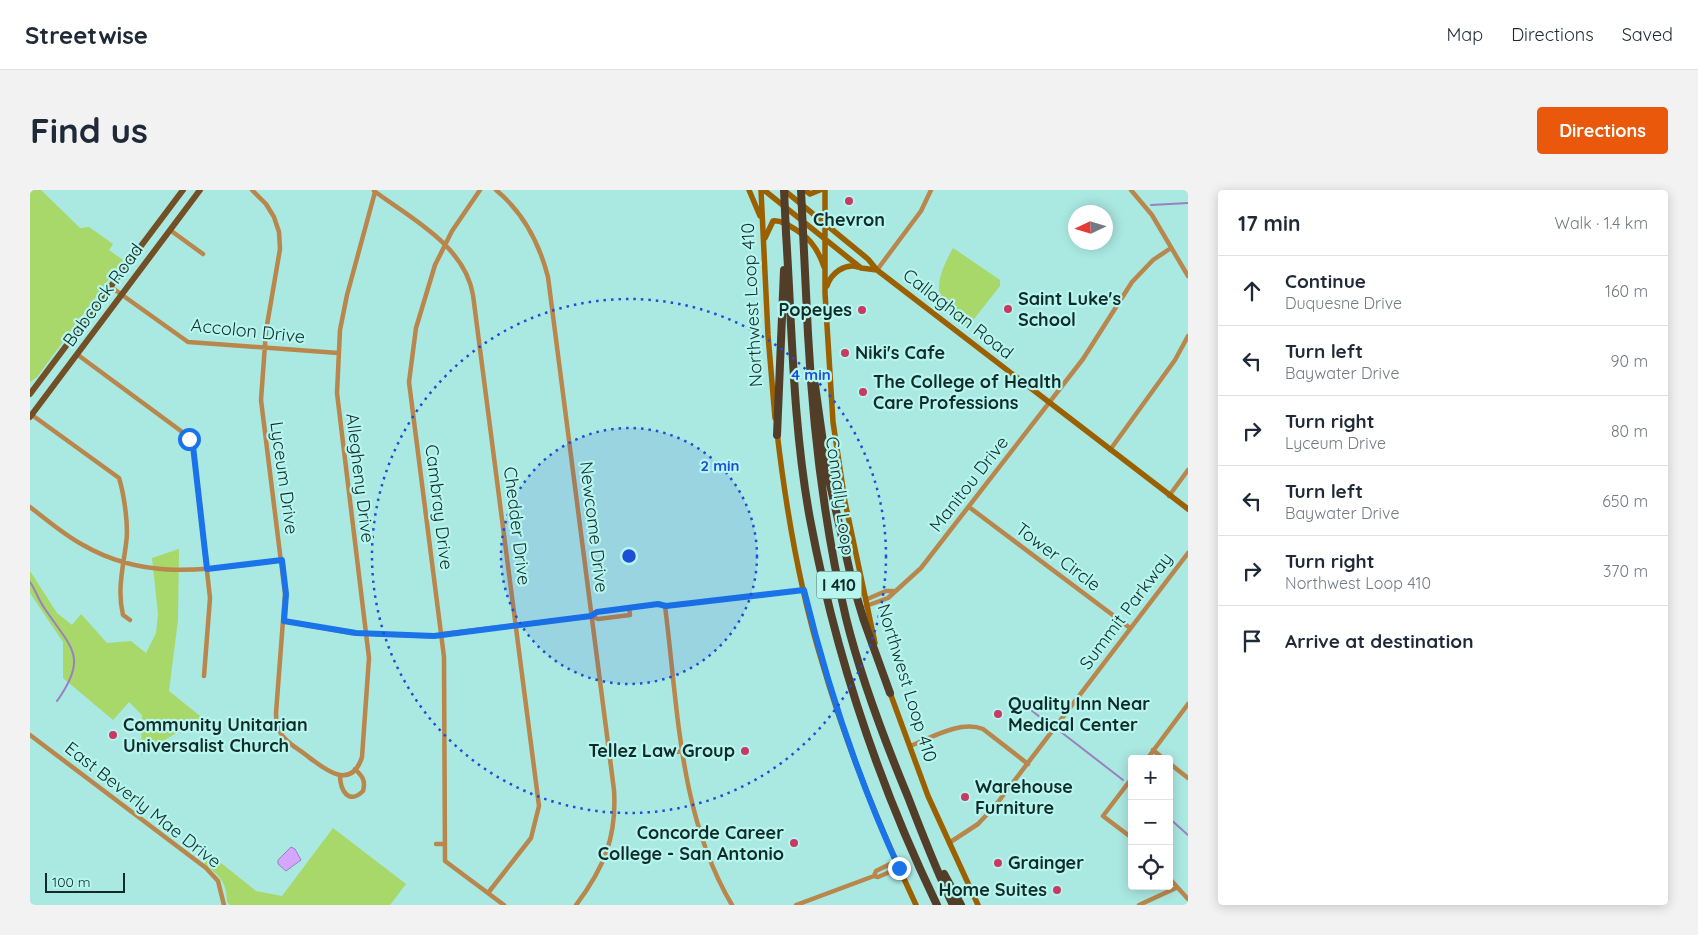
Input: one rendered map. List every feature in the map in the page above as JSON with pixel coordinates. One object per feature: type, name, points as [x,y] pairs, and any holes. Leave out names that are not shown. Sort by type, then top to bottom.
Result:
[{"type":"highway","name":"Connally Loop","points":[[784,190],[799,421],[810,518],[832,614],[854,693],[883,782],[936,905]]},
{"type":"highway","name":"Connally Loop","points":[[803,190],[812,402],[819,463],[846,620],[884,739],[953,905]]},
{"type":"highway","points":[[777,435],[786,233]]},
{"type":"highway","points":[[808,334],[828,471],[852,581],[890,693]]},
{"type":"highway","points":[[919,826],[961,905]]},
{"type":"main road","name":"Babcock Road","points":[[32,392],[184,190]]},
{"type":"main road","name":"Babcock Road","points":[[31,415],[78,355],[200,190]]},
{"type":"main road","points":[[749,190],[763,225]]},
{"type":"main road","points":[[763,190],[861,268]]},
{"type":"main road","name":"Northwest Loop 410","points":[[763,190],[763,243],[770,373],[787,507],[804,590],[821,660],[838,713],[896,861],[916,905]]},
{"type":"main road","name":"Callaghan Road","points":[[784,190],[868,259],[877,270],[1188,509]]},
{"type":"main road","points":[[803,190],[810,194],[820,190]]},
{"type":"main road","name":"Northwest Loop 410","points":[[826,190],[825,293],[836,446],[866,603],[890,693],[949,843],[978,905]]},
{"type":"main road","points":[[763,243],[770,224],[773,221],[780,221],[803,233],[814,242],[826,271]]},
{"type":"main road","name":"Callaghan Road","points":[[825,293],[828,282],[837,272],[848,266],[877,270]]},
{"type":"main road","points":[[32,392],[45,398]]},
{"type":"street","name":"Lyceum Drive","points":[[252,190],[270,209],[277,224],[280,241],[280,257],[268,313],[262,406],[286,594],[276,713],[277,726],[286,740],[326,771],[340,775]]},
{"type":"street","name":"Cambray Drive","points":[[480,190],[444,245],[421,307],[409,382],[441,635],[445,683],[445,860],[504,905]]},
{"type":"street","name":"Newcome Drive","points":[[496,190],[515,208],[533,233],[548,277],[614,790],[614,823],[607,853],[601,870],[576,905]]},
{"type":"street","points":[[877,270],[921,211],[931,190]]},
{"type":"street","points":[[1131,190],[1152,215],[1188,276]]},
{"type":"street","name":"Chedder Drive","points":[[374,191],[444,245],[464,268],[472,288],[539,806],[531,838],[488,893]]},
{"type":"street","name":"Allegheny Drive","points":[[353,770],[362,757],[369,658],[338,409],[338,353],[347,295],[374,191]]},
{"type":"street","points":[[170,230],[203,254]]},
{"type":"street","name":"Manitou Drive","points":[[866,603],[888,598],[893,591],[915,575],[1049,404],[1097,339],[1132,282],[1153,260],[1171,248]]},
{"type":"street","name":"Accolon Drive","points":[[111,287],[188,342],[338,353]]},
{"type":"street","points":[[1110,450],[1175,360],[1188,336]]},
{"type":"street","points":[[78,355],[189,439],[193,446],[210,606],[204,676]]},
{"type":"street","points":[[31,415],[119,478],[127,538],[120,600],[123,615],[130,620]]},
{"type":"street","points":[[1169,496],[1188,470]]},
{"type":"street","points":[[30,507],[83,546],[123,563],[169,571],[207,569],[282,560]]},
{"type":"street","name":"Tower Circle","points":[[969,507],[1130,628]]},
{"type":"street","name":"Summit Parkway","points":[[949,843],[968,832],[987,815],[1188,553]]},
{"type":"street","points":[[284,621],[366,634],[441,635],[591,616],[597,612],[658,604],[666,606],[804,590]]},
{"type":"street","points":[[666,606],[690,798],[698,830],[711,865],[732,905]]},
{"type":"street","points":[[591,616],[598,619],[630,615],[629,608]]},
{"type":"street","points":[[623,609],[624,616]]},
{"type":"street","points":[[1150,755],[1188,704]]},
{"type":"street","points":[[910,746],[961,727],[976,726],[983,729],[1028,764]]},
{"type":"street","name":"East Beverly Mae Drive","points":[[30,735],[209,871],[218,882],[224,905]]},
{"type":"street","points":[[1153,750],[1159,755]]},
{"type":"street","points":[[676,752],[684,751]]},
{"type":"street","points":[[1173,766],[1188,778]]},
{"type":"street","points":[[353,770],[363,777],[363,791],[352,796],[344,792],[340,785],[340,775],[353,770]]},
{"type":"street","points":[[1128,783],[1103,816],[1128,835]]},
{"type":"street","points":[[436,844],[446,844]]},
{"type":"street","points":[[874,876],[876,871],[896,861]]},
{"type":"street","points":[[796,905],[899,868]]},
{"type":"street","points":[[1173,884],[1188,899]]},
{"type":"street","points":[[1139,905],[1176,888]]},
{"type":"green space","points":[[30,190],[41,190],[80,228],[89,227],[113,244],[109,250],[123,260],[37,377],[30,382]]},
{"type":"green space","points":[[953,248],[1000,280],[1000,286],[967,328],[947,310],[939,292],[942,272]]},
{"type":"green space","points":[[179,549],[178,620],[169,691],[205,720],[207,730],[176,733],[141,755],[142,715],[129,702],[113,720],[63,678],[63,642],[30,593],[30,571],[57,613],[72,625],[81,614],[107,643],[131,641],[146,653],[156,633],[158,614],[152,558]]},
{"type":"green space","points":[[333,828],[406,884],[390,905],[230,905],[227,902],[224,884],[204,864],[211,855],[256,891],[282,896]]},
{"type":"shaded area","points":[[291,847],[295,849],[301,860],[286,871],[278,864],[278,860]]},
{"type":"waterway","points":[[1151,205],[1188,203]]},
{"type":"waterway","points":[[30,582],[43,606],[69,643],[73,653],[72,673],[67,686],[57,701]]},
{"type":"waterway","points":[[1018,700],[1049,724]]},
{"type":"waterway","points":[[1061,732],[1123,780]]},
{"type":"waterway","points":[[1173,822],[1188,835]]},
{"type":"place","name":"Chevron","points":[[849,201]]},
{"type":"place","name":"Saint Luke's School","points":[[1008,309]]},
{"type":"place","name":"Popeyes","points":[[862,310]]},
{"type":"place","name":"Niki's Cafe","points":[[845,353]]},
{"type":"place","name":"The College of Health Care Professions","points":[[863,392]]},
{"type":"place","name":"Quality Inn Near Medical Center","points":[[998,714]]},
{"type":"place","name":"Community Unitarian Universalist Church","points":[[113,735]]},
{"type":"place","name":"Tellez Law Group","points":[[745,751]]},
{"type":"place","name":"Warehouse Furniture","points":[[965,797]]},
{"type":"place","name":"Concorde Career College - San Antonio","points":[[794,843]]},
{"type":"place","name":"Grainger","points":[[998,863]]},
{"type":"place","name":"Home Suites","points":[[1057,890]]},
{"type":"route","points":[[189,439],[193,446],[207,569],[282,560],[286,594],[284,621],[356,633],[434,636],[591,616],[597,612],[658,604],[666,606],[804,590],[821,660],[838,713],[899,868]]}]
